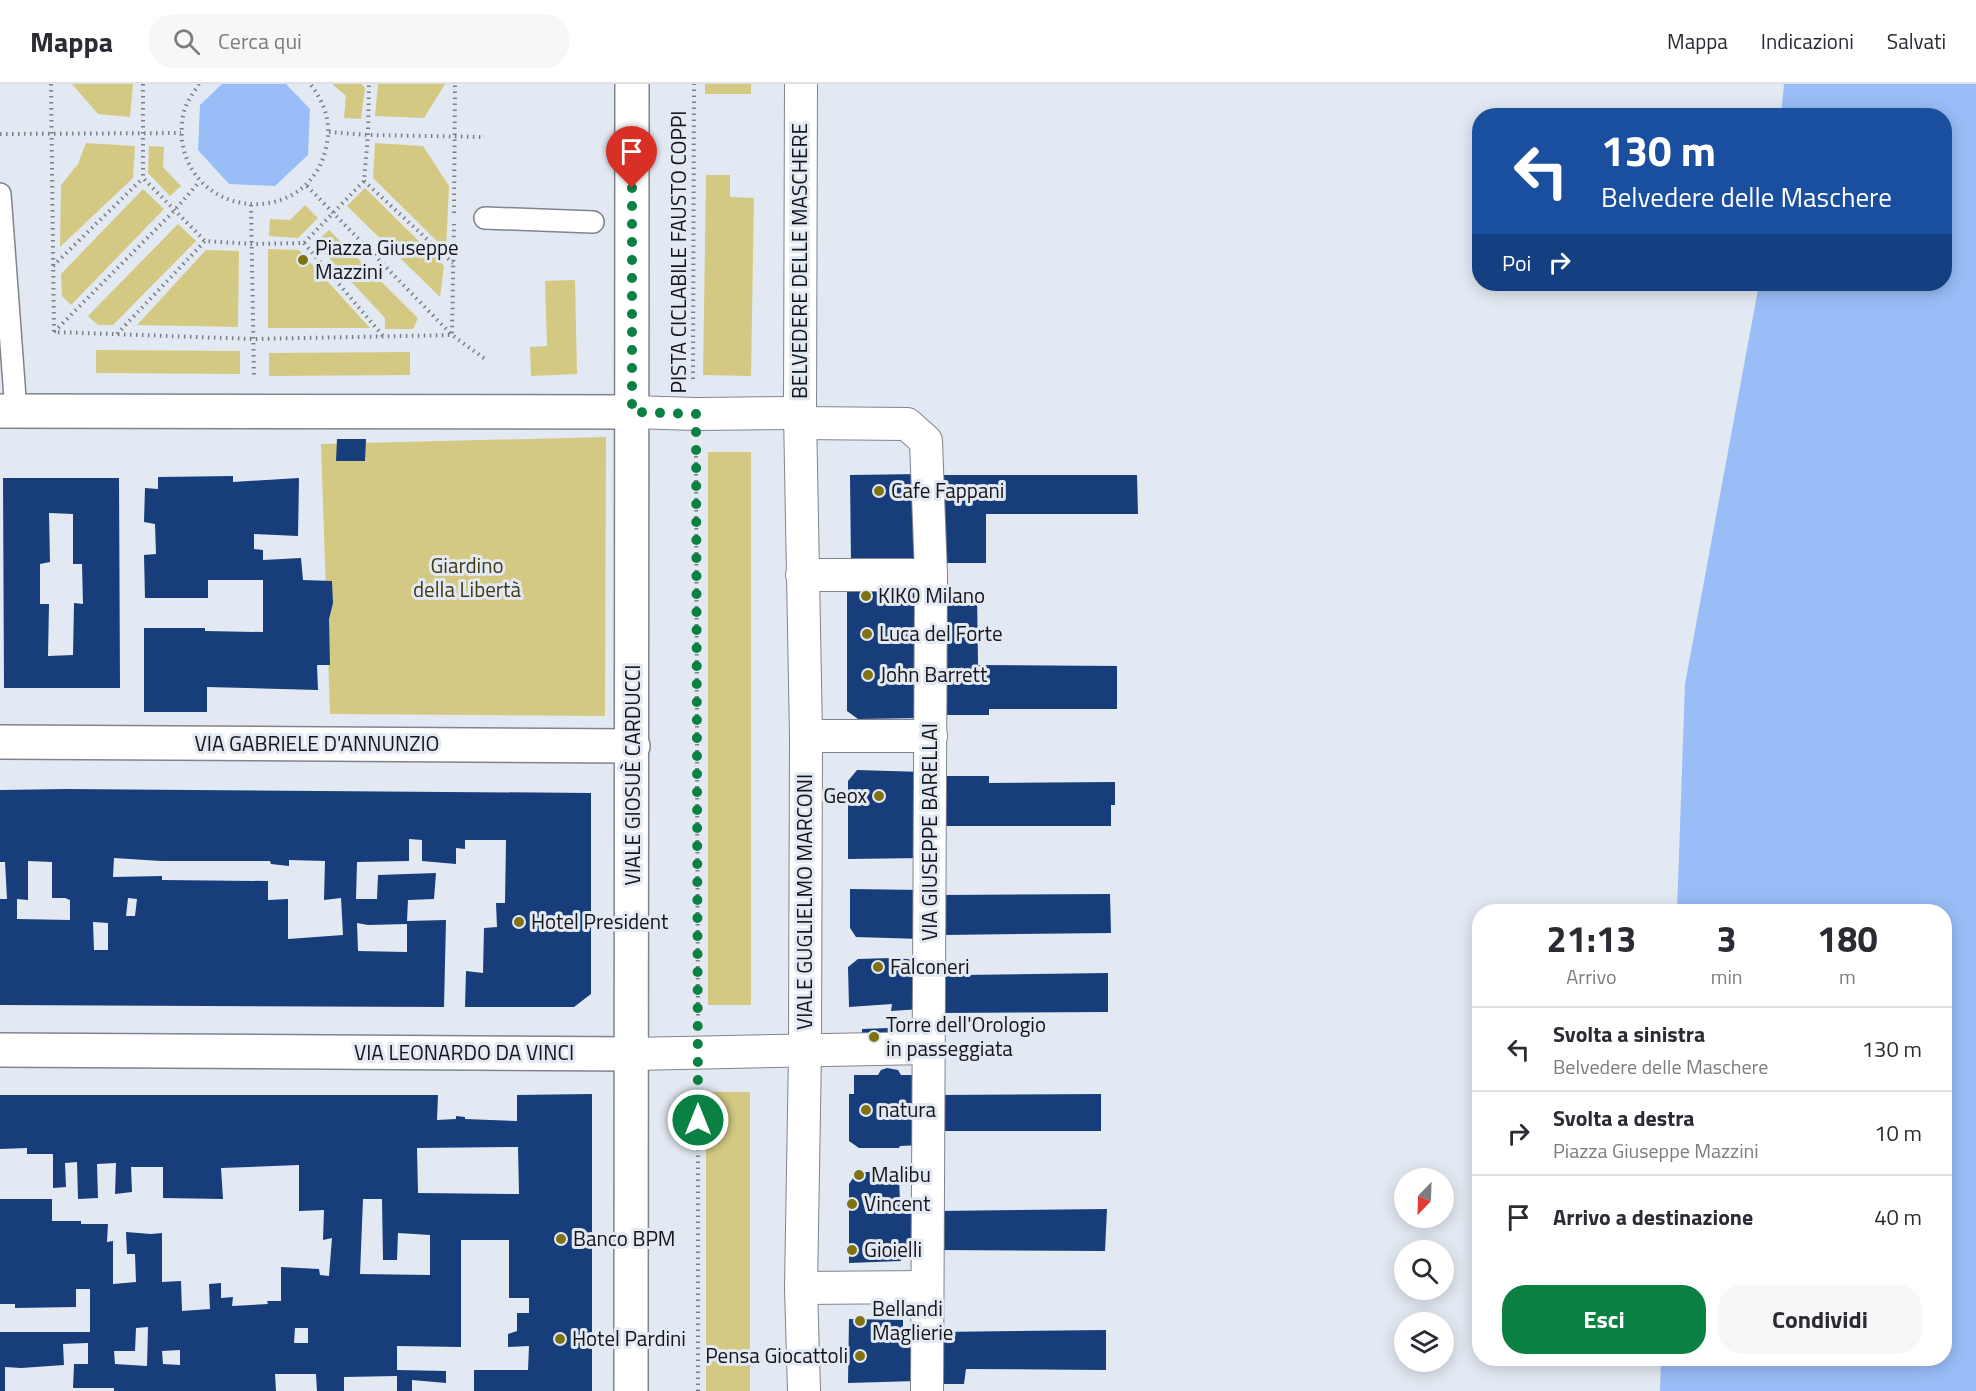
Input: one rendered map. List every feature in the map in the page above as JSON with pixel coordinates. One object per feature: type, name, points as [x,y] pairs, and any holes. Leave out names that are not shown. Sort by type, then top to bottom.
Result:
[{"type":"street","points":[[9,411],[632,412],[632,84]]},
{"type":"street","name":"BELVEDERE DELLE MASCHERE","points":[[632,412],[800,418],[801,84]]},
{"type":"street","name":"VIALE GIOSUÈ CARDUCCI","points":[[631,1391],[632,412]]},
{"type":"street","name":"VIA GIUSEPPE BARELLAI","points":[[800,418],[907,424],[926,441],[931,575],[927,1391]]},
{"type":"street","name":"VIALE GUGLIELMO MARCONI","points":[[800,418],[806,736],[805,1052],[801,1288],[804,1391]]},
{"type":"street","points":[[802,575],[931,575]]},
{"type":"street","points":[[806,736],[931,736]]},
{"type":"street","name":"VIA GABRIELE D'ANNUNZIO","points":[[0,742],[633,746]]},
{"type":"street","name":"VIA LEONARDO DA VINCI","points":[[0,1050],[632,1054],[928,1048]]},
{"type":"street","points":[[801,1288],[927,1287]]},
{"type":"lane","points":[[0,195],[15,398],[9,411]]},
{"type":"lane","points":[[485,218],[593,222]]},
{"type":"path","points":[[51,84],[54,332]]},
{"type":"path","points":[[143,84],[143,178],[205,241],[252,244],[304,243],[364,181],[369,84]]},
{"type":"path","points":[[199,84],[185,108],[181,133],[187,158],[200,181],[215,193],[232,202],[251,205],[278,201],[307,186],[316,172],[325,153],[329,132],[326,113],[318,94],[310,84]]},
{"type":"path","name":"PISTA CICLABILE FAUSTO COPPI","points":[[694,84],[693,391],[696,414],[698,1391]]},
{"type":"path","points":[[329,132],[485,137]]},
{"type":"path","points":[[0,134],[181,133]]},
{"type":"path","points":[[53,267],[143,178]]},
{"type":"path","points":[[54,332],[174,211],[200,181]]},
{"type":"path","points":[[364,181],[453,263]]},
{"type":"path","points":[[307,186],[452,335],[485,359]]},
{"type":"path","points":[[251,205],[254,411]]},
{"type":"path","points":[[116,334],[205,241]]},
{"type":"path","points":[[304,243],[383,336]]},
{"type":"path","points":[[54,332],[254,339],[452,335]]},
{"type":"green space","points":[[72,84],[133,84],[130,117],[98,114]]},
{"type":"green space","points":[[332,84],[361,84],[365,88],[361,119],[344,118],[346,96]]},
{"type":"green space","points":[[378,84],[445,84],[424,118],[375,116]]},
{"type":"green space","points":[[705,84],[751,84],[751,94],[705,94]]},
{"type":"green space","points":[[86,143],[135,146],[133,178],[60,247],[61,185],[78,164]]},
{"type":"green space","points":[[375,143],[423,146],[449,186],[446,250],[373,178]]},
{"type":"green space","points":[[149,146],[164,147],[163,167],[181,186],[170,196],[148,173]]},
{"type":"green space","points":[[706,175],[730,175],[730,197],[754,198],[751,376],[703,375]]},
{"type":"green space","points":[[365,188],[444,266],[440,297],[347,206]]},
{"type":"green space","points":[[143,189],[164,209],[71,305],[62,296],[61,274]]},
{"type":"green space","points":[[305,205],[318,218],[298,238],[269,236],[270,219],[290,220]]},
{"type":"green space","points":[[178,224],[196,241],[113,325],[98,325],[88,316]]},
{"type":"green space","points":[[329,230],[418,318],[413,329],[385,329],[385,318],[315,243]]},
{"type":"green space","points":[[268,249],[299,250],[370,328],[268,328]]},
{"type":"green space","points":[[206,250],[239,251],[238,327],[137,325]]},
{"type":"green space","points":[[575,280],[577,374],[531,376],[530,347],[547,346],[545,281]]},
{"type":"green space","points":[[96,350],[240,351],[240,374],[96,373]]},
{"type":"green space","points":[[410,352],[410,375],[269,376],[269,353]]},
{"type":"green space","name":"Giardino della Libertà","points":[[606,437],[605,716],[330,714],[321,444]]},
{"type":"green space","points":[[708,452],[751,452],[751,1005],[708,1005]]},
{"type":"green space","points":[[706,1092],[750,1092],[750,1391],[706,1391]]},
{"type":"water","points":[[222,84],[286,84],[310,109],[308,155],[275,186],[229,184],[198,150],[200,105]]},
{"type":"water","points":[[1784,84],[1976,84],[1976,1391],[1660,1391],[1661,1366],[1952,1366],[1952,904],[1677,904],[1685,684],[1758,291],[1952,291],[1952,108],[1782,108]]},
{"type":"building","points":[[337,439],[366,439],[365,461],[336,461]]},
{"type":"building","points":[[921,474],[922,563],[851,564],[850,475]]},
{"type":"building","points":[[938,475],[1137,475],[1138,514],[986,514],[986,563],[939,563]]},
{"type":"building","points":[[233,476],[233,482],[299,478],[298,536],[254,534],[254,549],[263,550],[263,560],[301,558],[303,580],[332,581],[333,603],[329,619],[330,665],[317,665],[318,690],[207,687],[207,712],[144,712],[144,628],[205,628],[205,631],[263,632],[263,580],[208,580],[208,598],[145,598],[144,555],[156,554],[155,524],[144,522],[145,488],[158,489],[158,477]]},
{"type":"building","points":[[3,478],[119,478],[120,688],[4,688]],"holes":[[[49,513],[73,514],[73,564],[82,564],[83,604],[74,603],[73,655],[48,656],[49,604],[40,604],[40,564],[50,562]]]},
{"type":"building","points":[[847,589],[922,589],[924,718],[858,719],[847,711]]},
{"type":"building","points":[[939,590],[977,592],[978,665],[1117,666],[1117,709],[989,709],[989,715],[939,715]]},
{"type":"building","points":[[857,770],[923,772],[922,858],[848,859],[848,781]]},
{"type":"building","points":[[943,776],[989,776],[989,783],[1115,782],[1115,805],[1111,805],[1111,826],[943,826]]},
{"type":"building","points":[[0,790],[591,793],[591,994],[574,1007],[465,1007],[466,971],[483,973],[484,928],[497,927],[496,903],[505,903],[506,840],[465,840],[465,849],[456,848],[456,864],[422,861],[422,840],[409,839],[409,861],[357,862],[356,899],[377,899],[378,875],[436,873],[434,899],[408,900],[407,921],[446,920],[444,1007],[0,1005],[0,899],[7,899],[5,862],[0,862]],"holes":[[[114,858],[161,861],[270,861],[271,864],[289,866],[289,860],[325,861],[324,900],[341,898],[343,935],[288,939],[288,899],[268,900],[268,881],[162,880],[162,876],[113,877]],[[28,861],[52,862],[52,898],[70,900],[70,920],[17,919],[17,899],[28,900]],[[128,898],[137,899],[135,916],[126,916]],[[93,922],[108,923],[108,950],[94,950]],[[357,923],[407,924],[407,952],[358,951]]]},
{"type":"building","points":[[850,889],[922,890],[921,939],[856,937],[850,928]]},
{"type":"building","points":[[1110,894],[1111,933],[942,935],[942,895]]},
{"type":"building","points":[[858,959],[921,960],[921,1009],[891,1011],[892,1004],[849,1007],[848,967]]},
{"type":"building","points":[[938,962],[962,963],[962,975],[1108,973],[1108,1012],[938,1013]]},
{"type":"building","points":[[889,1028],[889,1043],[862,1044],[862,1029]]},
{"type":"building","points":[[887,1068],[898,1070],[901,1075],[922,1075],[922,1145],[900,1146],[899,1148],[859,1148],[849,1141],[849,1094],[854,1094],[854,1075],[878,1075],[881,1070]]},
{"type":"building","points":[[592,1094],[592,1391],[474,1391],[474,1370],[528,1370],[529,1346],[508,1347],[508,1334],[517,1331],[517,1313],[529,1313],[529,1298],[509,1298],[509,1240],[461,1240],[461,1347],[397,1346],[397,1370],[446,1371],[446,1383],[412,1380],[412,1391],[397,1391],[397,1376],[344,1377],[344,1391],[317,1391],[316,1374],[275,1374],[276,1391],[114,1391],[114,1388],[73,1388],[74,1364],[88,1364],[88,1343],[63,1344],[64,1365],[5,1367],[5,1391],[0,1391],[0,1332],[90,1332],[90,1289],[76,1289],[76,1307],[15,1308],[15,1304],[0,1304],[0,1199],[52,1199],[52,1221],[108,1224],[107,1242],[113,1241],[113,1284],[136,1282],[135,1254],[127,1254],[126,1232],[162,1233],[162,1282],[181,1281],[182,1311],[210,1309],[209,1284],[221,1283],[221,1298],[233,1297],[232,1306],[281,1301],[281,1267],[319,1269],[320,1275],[329,1276],[332,1238],[323,1240],[324,1210],[299,1211],[299,1165],[221,1168],[223,1199],[163,1198],[163,1167],[131,1167],[132,1192],[115,1194],[116,1163],[97,1164],[98,1198],[78,1199],[77,1162],[65,1163],[66,1187],[53,1188],[53,1154],[27,1154],[27,1148],[0,1149],[0,1095],[438,1095],[437,1120],[456,1119],[456,1116],[465,1117],[465,1119],[517,1121],[517,1095]],"holes":[[[518,1147],[519,1194],[418,1193],[417,1148]],[[363,1199],[382,1199],[383,1260],[397,1260],[398,1233],[430,1235],[430,1275],[360,1274]],[[148,1327],[147,1366],[115,1364],[114,1351],[135,1351],[136,1328]],[[295,1328],[308,1328],[308,1343],[294,1343]],[[180,1350],[180,1365],[163,1364],[162,1351]]]},
{"type":"building","points":[[1101,1094],[1101,1131],[938,1131],[938,1095]]},
{"type":"building","points":[[857,1172],[899,1172],[900,1206],[922,1206],[922,1252],[901,1252],[901,1261],[849,1263],[849,1184]]},
{"type":"building","points":[[1107,1209],[1105,1251],[938,1250],[938,1211]]},
{"type":"building","points":[[849,1319],[903,1320],[903,1329],[918,1330],[917,1381],[848,1383]]},
{"type":"building","points":[[1106,1330],[1106,1370],[966,1369],[964,1384],[938,1384],[938,1332]]},
{"type":"place","name":"Piazza Giuseppe Mazzini","points":[[303,260]]},
{"type":"place","name":"Cafe Fappani","points":[[879,491]]},
{"type":"place","name":"KIKO Milano","points":[[866,596]]},
{"type":"place","name":"Luca del Forte","points":[[867,634]]},
{"type":"place","name":"John Barrett","points":[[868,675]]},
{"type":"place","name":"Geox","points":[[879,796]]},
{"type":"place","name":"Hotel President","points":[[519,922]]},
{"type":"place","name":"Falconeri","points":[[878,967]]},
{"type":"place","name":"Torre dell'Orologio in passeggiata","points":[[874,1037]]},
{"type":"place","name":"natura","points":[[866,1110]]},
{"type":"place","name":"Malibu","points":[[859,1175]]},
{"type":"place","name":"Vincent","points":[[852,1204]]},
{"type":"place","name":"Banco BPM","points":[[561,1239]]},
{"type":"place","name":"Gioielli","points":[[852,1250]]},
{"type":"place","name":"Bellandi Maglierie","points":[[860,1321]]},
{"type":"place","name":"Hotel Pardini","points":[[560,1339]]},
{"type":"place","name":"Pensa Giocattoli","points":[[860,1356]]},
{"type":"route","points":[[632,188],[632,412],[696,414],[698,1120]]}]
